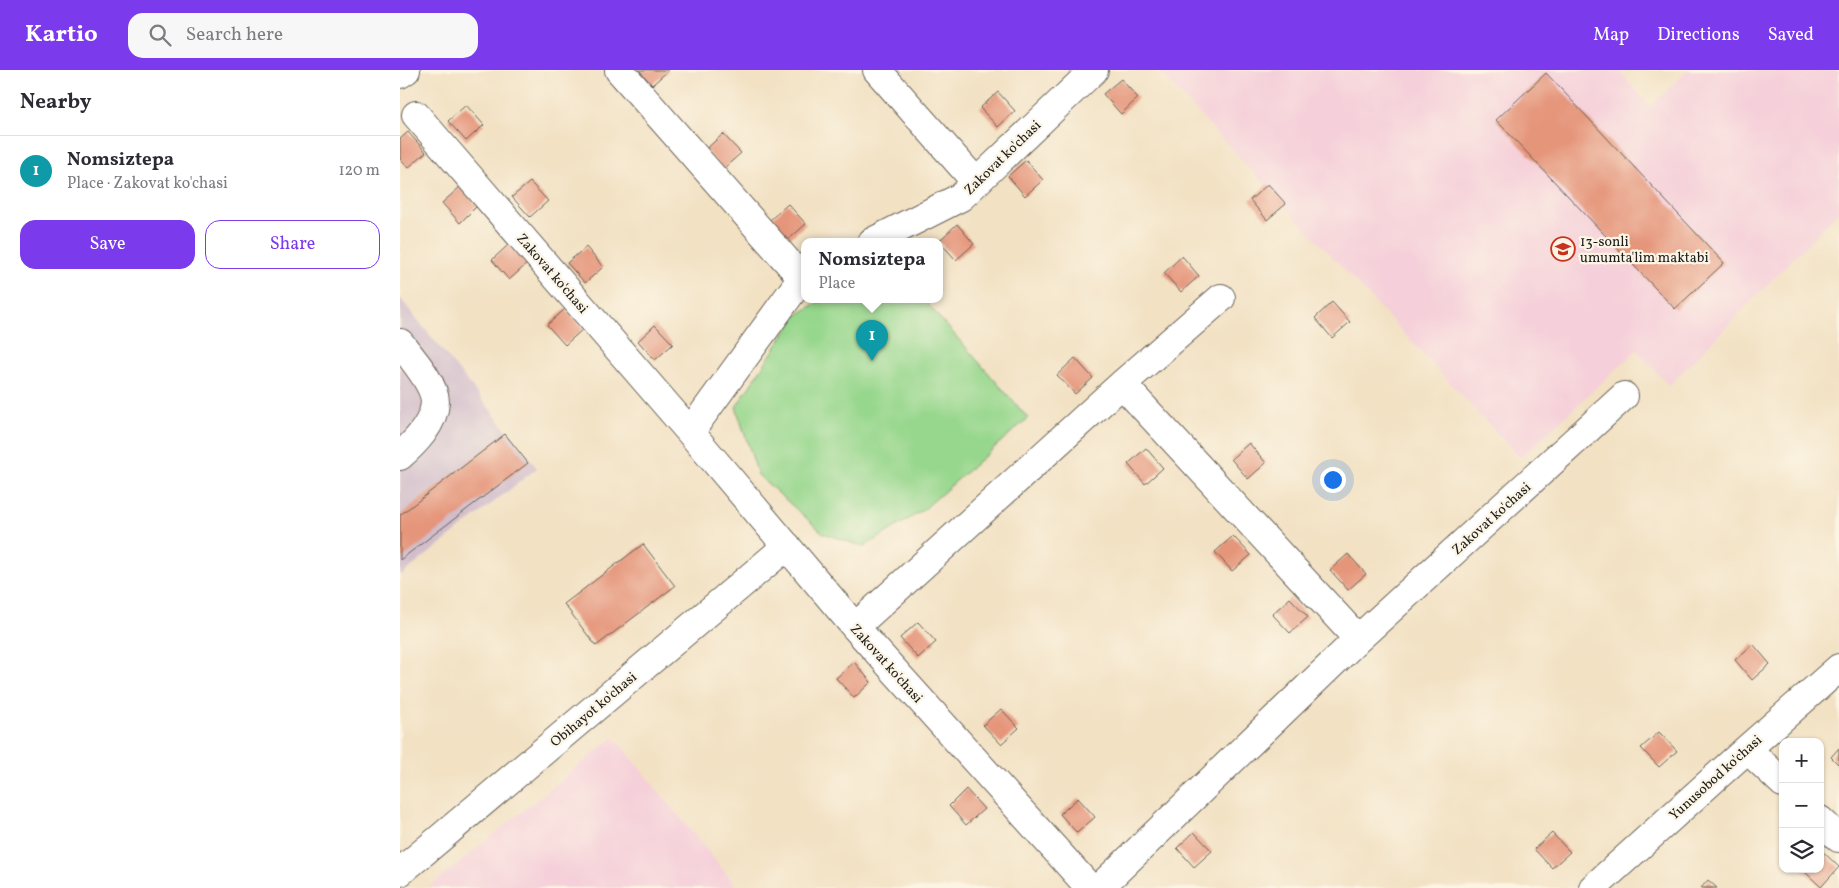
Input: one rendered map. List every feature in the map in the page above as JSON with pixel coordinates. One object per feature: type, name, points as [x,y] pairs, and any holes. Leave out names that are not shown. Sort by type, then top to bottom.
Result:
[{"type":"street","points":[[400,74],[406,70]]},
{"type":"street","points":[[619,70],[801,276]]},
{"type":"street","points":[[877,70],[976,182]]},
{"type":"street","name":"Zakovat ko'chasi","points":[[880,238],[961,197],[1094,70]]},
{"type":"street","name":"Zakovat ko'chasi","points":[[416,115],[690,432],[854,627],[1090,888]]},
{"type":"street","points":[[690,432],[801,281]]},
{"type":"street","points":[[854,627],[1122,384],[1221,298]]},
{"type":"street","points":[[400,343],[429,382],[435,402],[429,422],[416,442],[400,456]]},
{"type":"street","points":[[1122,384],[1358,639]]},
{"type":"street","name":"Zakovat ko'chasi","points":[[1099,888],[1358,639],[1624,396]]},
{"type":"street","name":"Obihayot ko'chasi","points":[[400,872],[787,546]]},
{"type":"street","name":"Yunusobod ko'chasi","points":[[1593,888],[1747,748],[1839,668]]},
{"type":"street","points":[[1747,748],[1782,783]]},
{"type":"street","points":[[1824,824],[1839,838]]},
{"type":"shaded area","name":"13-sonli umumta'lim maktabi","points":[[1158,70],[1619,70],[1650,107],[1688,70],[1839,70],[1839,211],[1669,386],[1637,350],[1520,458]]},
{"type":"shaded area","points":[[400,298],[537,468],[400,576]]},
{"type":"shaded area","points":[[614,737],[738,888],[428,888]]},
{"type":"green space","points":[[816,303],[927,303],[1028,418],[923,510],[864,547],[823,533],[758,475],[736,407],[796,316]]},
{"type":"building","points":[[639,70],[669,70],[652,85]]},
{"type":"building","points":[[1546,73],[1724,263],[1675,309],[1496,120]]},
{"type":"building","points":[[1121,79],[1138,98],[1121,114],[1103,94]]},
{"type":"building","points":[[998,92],[1015,111],[998,127],[980,108]]},
{"type":"building","points":[[466,105],[484,125],[466,141],[448,121]]},
{"type":"building","points":[[408,132],[426,152],[408,168],[400,159],[400,139]]},
{"type":"building","points":[[723,134],[741,153],[723,169],[705,150]]},
{"type":"building","points":[[1026,160],[1043,180],[1025,196],[1008,176]]},
{"type":"building","points":[[530,182],[548,201],[530,217],[512,197]]},
{"type":"building","points":[[1268,184],[1286,204],[1267,220],[1250,200]]},
{"type":"building","points":[[460,187],[477,206],[460,223],[442,203]]},
{"type":"building","points":[[788,204],[806,224],[788,240],[770,220]]},
{"type":"building","points":[[957,224],[974,244],[956,260],[943,245],[942,238]]},
{"type":"building","points":[[509,244],[527,264],[509,280],[492,260]]},
{"type":"building","points":[[586,247],[603,267],[585,283],[567,263]]},
{"type":"building","points":[[1182,256],[1199,276],[1181,292],[1164,273]]},
{"type":"building","points":[[1332,302],[1350,322],[1332,338],[1315,318]]},
{"type":"building","points":[[565,309],[583,329],[565,345],[547,325]]},
{"type":"building","points":[[655,325],[673,344],[655,360],[638,341]]},
{"type":"building","points":[[1075,358],[1093,378],[1075,394],[1057,375]]},
{"type":"building","points":[[505,434],[528,463],[400,560],[400,515]]},
{"type":"building","points":[[1249,443],[1266,463],[1248,479],[1231,459]]},
{"type":"building","points":[[1146,448],[1163,468],[1145,484],[1128,464]]},
{"type":"building","points":[[1233,536],[1251,555],[1232,571],[1215,552]]},
{"type":"building","points":[[643,544],[675,586],[596,646],[564,604]]},
{"type":"building","points":[[1348,554],[1366,574],[1348,590],[1330,570]]},
{"type":"building","points":[[1290,598],[1308,617],[1290,633],[1272,614]]},
{"type":"building","points":[[918,622],[936,642],[918,658],[900,638]]},
{"type":"building","points":[[1753,644],[1770,664],[1752,680],[1735,660]]},
{"type":"building","points":[[854,662],[871,682],[854,698],[836,678]]},
{"type":"building","points":[[1001,709],[1019,728],[1001,744],[983,725]]},
{"type":"building","points":[[1659,732],[1677,751],[1659,767],[1641,748]]},
{"type":"building","points":[[1839,748],[1839,765],[1831,757]]},
{"type":"building","points":[[966,789],[984,809],[966,825],[949,806]]},
{"type":"building","points":[[1078,798],[1095,817],[1077,833],[1060,814]]},
{"type":"building","points":[[1194,832],[1212,851],[1194,867],[1177,848]]},
{"type":"building","points":[[1552,833],[1570,852],[1552,868],[1534,849]]},
{"type":"building","points":[[1824,853],[1839,867],[1821,887],[1806,873],[1824,873]]},
{"type":"building","points":[[1708,880],[1717,888],[1701,888]]},
{"type":"place","name":"13-sonli umumta'lim maktabi","points":[[1563,249]]},
{"type":"place","name":"Nomsiztepa","points":[[872,361]]}]
